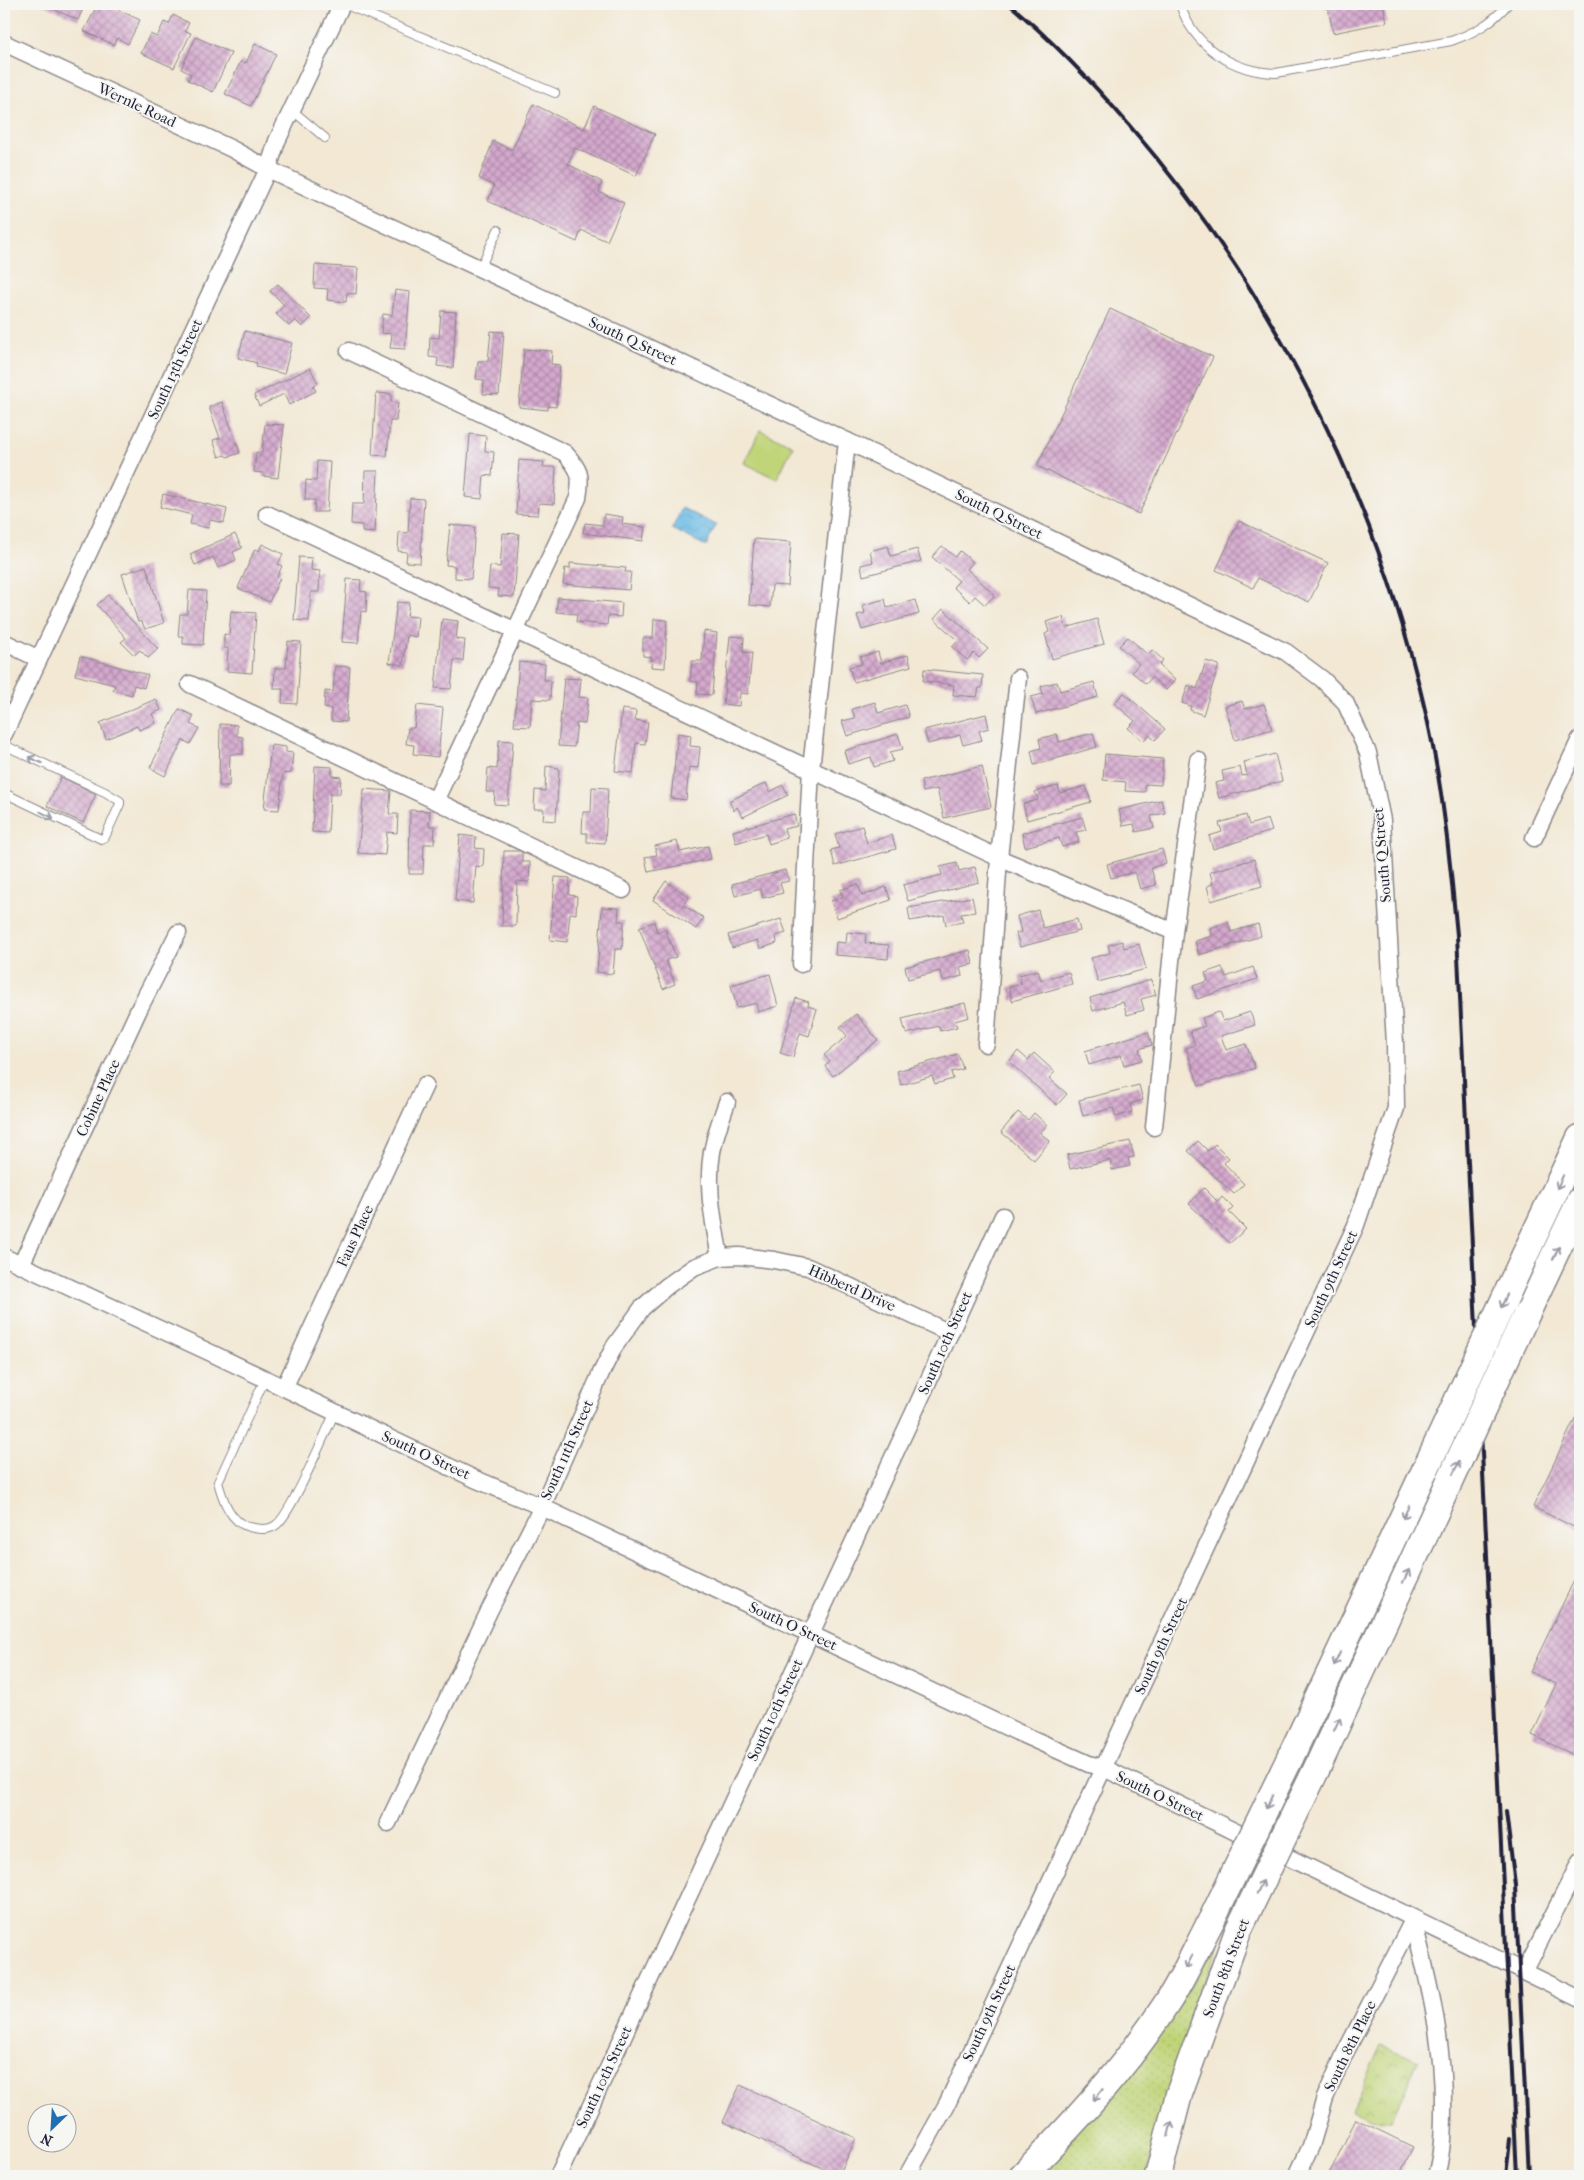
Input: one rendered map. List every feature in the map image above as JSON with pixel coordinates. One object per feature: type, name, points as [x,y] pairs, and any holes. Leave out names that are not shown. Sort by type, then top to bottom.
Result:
[{"type":"highway","points":[[1022,2176],[1075,2123],[1128,2059],[1168,2002],[1212,1919],[1290,1758],[1580,1138]]},
{"type":"highway","name":"South 8th Street","points":[[1158,2176],[1179,2094],[1238,1931],[1317,1768],[1580,1201]]},
{"type":"street","name":"South 13th Street","points":[[4,734],[268,169],[277,141],[343,4]]},
{"type":"street","name":"Wernle Road","points":[[4,43],[232,149],[268,169]]},
{"type":"street","name":"South Q Street","points":[[268,169],[847,441],[1286,652],[1322,679],[1345,702],[1356,722],[1368,753],[1382,820],[1395,1044],[1396,1108]]},
{"type":"street","points":[[349,351],[565,453],[578,468],[581,481],[578,498],[435,801]]},
{"type":"street","points":[[801,964],[811,769],[847,441]]},
{"type":"street","points":[[267,514],[999,858],[1174,932]]},
{"type":"street","points":[[4,642],[39,659]]},
{"type":"street","points":[[986,1044],[999,858],[1018,678]]},
{"type":"street","points":[[190,684],[623,890]]},
{"type":"street","points":[[1534,838],[1580,739]]},
{"type":"street","points":[[1154,1127],[1174,932],[1198,760]]},
{"type":"street","name":"Cobine Place","points":[[22,1265],[140,1008],[178,933]]},
{"type":"street","name":"Faus Place","points":[[284,1388],[426,1085]]},
{"type":"street","points":[[720,1257],[713,1219],[710,1169],[714,1140],[727,1102]]},
{"type":"street","name":"South 9th Street","points":[[907,2176],[947,2104],[1356,1225],[1396,1108]]},
{"type":"street","name":"South 10th Street","points":[[558,2176],[1003,1216]]},
{"type":"street","name":"Hibberd Drive","points":[[720,1257],[739,1256],[774,1260],[808,1267],[950,1333]]},
{"type":"street","name":"South O Street","points":[[4,1257],[475,1479],[542,1507],[1017,1732],[1089,1764],[1104,1768],[1413,1920],[1580,1999]]},
{"type":"street","name":"South 11th Street","points":[[388,1823],[491,1607],[542,1507],[601,1372],[614,1347],[642,1308],[667,1286],[694,1267],[720,1257]]},
{"type":"street","points":[[1524,1972],[1580,1862]]},
{"type":"street","points":[[1413,1920],[1431,1987],[1440,2038],[1444,2092],[1443,2137],[1436,2176]]},
{"type":"street","name":"South 8th Place","points":[[1298,2176],[1311,2146],[1325,2098],[1345,2053],[1413,1920]]},
{"type":"lane","points":[[343,4],[555,93]]},
{"type":"lane","points":[[1180,4],[1194,33],[1224,59],[1258,72],[1276,73],[1452,41],[1476,32],[1508,4]]},
{"type":"lane","points":[[292,110],[325,138]]},
{"type":"lane","points":[[480,268],[498,230]]},
{"type":"lane","points":[[4,745],[105,792],[120,801],[120,804],[105,837],[101,839],[4,793]]},
{"type":"lane","points":[[265,1379],[218,1482],[224,1506],[242,1525],[261,1530],[276,1525],[288,1509],[335,1412]]},
{"type":"green space","points":[[760,430],[793,446],[777,479],[744,463]]},
{"type":"green space","points":[[1215,1944],[1219,1946],[1188,2027],[1146,2176],[1037,2176],[1188,1990]]},
{"type":"green space","points":[[1381,2045],[1418,2061],[1391,2121],[1379,2121],[1352,2110]]},
{"type":"water","points":[[682,508],[716,525],[706,546],[672,529]]},
{"type":"building","points":[[42,4],[85,4],[78,20]]},
{"type":"building","points":[[98,4],[106,4],[140,20],[128,44],[117,38],[114,45],[84,31]]},
{"type":"building","points":[[1323,4],[1383,4],[1387,22],[1333,33],[1328,7],[1324,8]]},
{"type":"building","points":[[173,15],[189,23],[185,31],[191,33],[174,68],[141,53],[150,34],[157,37],[164,22],[169,24]]},
{"type":"building","points":[[196,37],[231,53],[213,92],[188,80],[191,74],[181,69]]},
{"type":"building","points":[[255,44],[276,54],[251,106],[225,94],[241,61],[246,63]]},
{"type":"building","points":[[533,104],[584,129],[594,106],[655,134],[636,176],[575,148],[568,164],[602,182],[599,192],[624,203],[607,241],[581,230],[577,242],[488,201],[494,186],[479,178],[493,141],[512,150]]},
{"type":"building","points":[[315,265],[358,268],[356,294],[347,293],[346,302],[327,300],[328,289],[314,288]]},
{"type":"building","points":[[278,284],[311,318],[302,327],[295,320],[289,326],[276,314],[284,305],[270,291]]},
{"type":"building","points":[[395,290],[410,292],[405,349],[390,348],[392,334],[381,333],[383,314],[392,315]]},
{"type":"building","points":[[1110,309],[1213,357],[1139,514],[1037,466]]},
{"type":"building","points":[[441,311],[456,312],[453,368],[437,366],[438,358],[429,357],[430,337],[439,338]]},
{"type":"building","points":[[245,331],[292,343],[284,374],[256,367],[257,363],[238,358]]},
{"type":"building","points":[[491,331],[504,332],[499,395],[483,394],[484,380],[476,379],[478,361],[488,361]]},
{"type":"building","points":[[524,349],[552,351],[551,364],[560,365],[556,407],[548,406],[548,410],[519,407]]},
{"type":"building","points":[[310,368],[318,383],[313,386],[316,391],[289,405],[284,394],[259,406],[254,395]]},
{"type":"building","points":[[376,393],[391,394],[391,402],[398,403],[396,421],[390,421],[387,456],[372,455]]},
{"type":"building","points":[[222,402],[240,453],[227,457],[225,455],[219,457],[213,440],[220,438],[209,407]]},
{"type":"building","points":[[265,424],[284,425],[278,478],[262,476],[263,473],[254,472],[256,452],[262,453]]},
{"type":"building","points":[[470,434],[486,436],[485,451],[494,452],[492,476],[484,475],[482,499],[465,497]]},
{"type":"building","points":[[519,460],[544,462],[543,467],[556,467],[554,504],[539,503],[538,515],[516,514]]},
{"type":"building","points":[[317,461],[330,462],[327,512],[314,512],[315,500],[305,500],[306,480],[316,481]]},
{"type":"building","points":[[365,471],[378,471],[375,533],[362,532],[362,525],[351,524],[352,504],[364,504]]},
{"type":"building","points":[[163,494],[227,509],[224,523],[210,520],[208,528],[190,524],[192,515],[160,507]]},
{"type":"building","points":[[410,498],[424,499],[420,563],[406,562],[407,552],[398,551],[399,532],[408,533]]},
{"type":"building","points":[[604,514],[623,517],[622,524],[645,527],[643,541],[583,533],[585,523],[603,525]]},
{"type":"building","points":[[1239,521],[1328,563],[1309,602],[1258,578],[1253,588],[1216,570]]},
{"type":"building","points":[[450,525],[475,527],[471,579],[455,578],[455,566],[446,565]]},
{"type":"building","points":[[503,533],[519,534],[514,597],[498,596],[499,589],[488,588],[490,566],[500,567]]},
{"type":"building","points":[[235,534],[242,548],[233,552],[236,560],[218,568],[213,557],[195,565],[190,554]]},
{"type":"building","points":[[754,539],[791,542],[788,586],[772,585],[770,607],[749,605]]},
{"type":"building","points":[[262,544],[283,554],[278,564],[282,566],[277,577],[280,578],[269,602],[238,588],[255,549],[259,551]]},
{"type":"building","points":[[888,546],[891,556],[917,549],[921,561],[863,576],[861,565],[873,562],[870,551]]},
{"type":"building","points":[[942,546],[955,557],[960,551],[973,562],[967,569],[995,595],[985,605],[975,596],[970,602],[953,587],[959,581],[932,557]]},
{"type":"building","points":[[299,557],[312,558],[311,570],[320,571],[319,592],[311,592],[309,621],[294,620]]},
{"type":"building","points":[[570,563],[626,568],[625,572],[631,572],[629,590],[563,584],[565,568],[570,569]]},
{"type":"building","points":[[146,566],[164,623],[145,629],[142,622],[138,622],[122,574]]},
{"type":"building","points":[[347,579],[361,580],[360,591],[367,592],[366,612],[361,611],[358,643],[342,642]]},
{"type":"building","points":[[189,590],[206,591],[203,645],[183,644],[183,636],[178,636],[180,614],[187,614]]},
{"type":"building","points":[[108,595],[158,649],[148,658],[140,650],[134,655],[121,642],[126,638],[97,605]]},
{"type":"building","points":[[558,597],[622,603],[621,617],[608,616],[607,625],[576,622],[577,614],[556,612]]},
{"type":"building","points":[[885,599],[887,608],[915,600],[919,614],[862,630],[857,615],[865,613],[863,605]]},
{"type":"building","points":[[397,602],[409,603],[407,616],[418,617],[416,637],[407,635],[403,665],[389,663]]},
{"type":"building","points":[[943,609],[988,649],[979,658],[974,653],[967,660],[952,647],[958,641],[934,619]]},
{"type":"building","points":[[231,611],[256,613],[252,673],[227,671],[228,648],[224,648],[224,634],[229,635]]},
{"type":"building","points":[[1063,617],[1066,628],[1097,619],[1104,644],[1052,659],[1045,634],[1049,632],[1046,622]]},
{"type":"building","points":[[442,619],[458,621],[456,639],[465,640],[463,661],[454,660],[451,689],[435,688]]},
{"type":"building","points":[[654,619],[667,620],[665,668],[651,667],[652,657],[643,656],[643,638],[653,638]]},
{"type":"building","points":[[704,631],[717,633],[712,695],[697,694],[698,682],[690,681],[692,661],[702,661]]},
{"type":"building","points":[[730,636],[744,637],[743,652],[752,653],[748,694],[740,693],[739,706],[723,704]]},
{"type":"building","points":[[1128,637],[1148,655],[1152,650],[1163,660],[1159,665],[1175,680],[1166,690],[1152,677],[1146,684],[1132,672],[1139,664],[1119,646]]},
{"type":"building","points":[[288,641],[301,642],[297,704],[282,703],[283,689],[274,689],[275,668],[286,668]]},
{"type":"building","points":[[878,652],[881,663],[908,655],[911,666],[854,682],[849,667],[862,664],[860,657]]},
{"type":"building","points":[[80,656],[148,675],[144,688],[134,685],[132,695],[113,690],[115,685],[75,675]]},
{"type":"building","points":[[1206,661],[1219,665],[1203,715],[1190,710],[1191,706],[1182,703],[1188,685],[1197,689]]},
{"type":"building","points":[[519,662],[545,664],[544,680],[551,680],[550,700],[532,699],[530,727],[514,726]]},
{"type":"building","points":[[335,666],[350,667],[346,722],[331,721],[331,709],[324,708],[325,691],[333,692]]},
{"type":"building","points":[[924,669],[983,675],[982,688],[979,688],[977,697],[953,695],[954,685],[923,681]]},
{"type":"building","points":[[564,678],[581,679],[579,697],[588,698],[585,724],[577,723],[574,747],[558,746]]},
{"type":"building","points":[[1057,682],[1060,691],[1094,682],[1098,697],[1036,714],[1031,697],[1043,694],[1041,686]]},
{"type":"building","points":[[1124,693],[1165,729],[1155,740],[1149,735],[1143,741],[1128,728],[1135,721],[1114,703]]},
{"type":"building","points":[[156,699],[161,710],[152,714],[156,723],[139,730],[137,726],[106,739],[100,723]]},
{"type":"building","points":[[1242,701],[1245,709],[1264,704],[1272,729],[1235,740],[1225,706]]},
{"type":"building","points":[[875,702],[878,713],[905,705],[909,717],[847,736],[842,721],[855,718],[852,709]]},
{"type":"building","points":[[417,705],[443,708],[438,757],[413,754],[414,745],[406,744],[408,728],[414,728]]},
{"type":"building","points":[[179,709],[194,716],[190,724],[199,728],[190,744],[183,740],[165,776],[150,768]]},
{"type":"building","points":[[622,709],[636,711],[635,720],[648,722],[645,744],[636,743],[633,773],[615,771]]},
{"type":"building","points":[[986,714],[989,728],[979,731],[982,740],[963,745],[960,735],[928,744],[924,730]]},
{"type":"building","points":[[220,724],[237,725],[237,736],[243,737],[243,754],[230,754],[229,786],[219,786]]},
{"type":"building","points":[[678,733],[691,735],[690,746],[700,747],[698,768],[689,767],[686,800],[671,798]]},
{"type":"building","points":[[1093,733],[1097,747],[1034,765],[1031,751],[1041,748],[1039,739],[1057,734],[1059,742]]},
{"type":"building","points":[[898,734],[903,749],[890,752],[893,761],[874,767],[871,757],[848,764],[844,751]]},
{"type":"building","points":[[499,740],[513,741],[508,805],[494,804],[495,792],[486,792],[488,768],[497,769]]},
{"type":"building","points":[[271,745],[286,747],[286,752],[293,753],[291,773],[283,774],[279,810],[264,809]]},
{"type":"building","points":[[1105,754],[1163,759],[1161,785],[1145,784],[1145,792],[1125,791],[1126,782],[1103,780]]},
{"type":"building","points":[[1275,754],[1282,781],[1219,798],[1215,783],[1224,781],[1222,771],[1240,767],[1242,776],[1247,775],[1244,762]]},
{"type":"building","points":[[315,766],[332,767],[332,776],[341,777],[340,794],[330,794],[328,833],[312,832]]},
{"type":"building","points":[[546,766],[559,768],[556,821],[543,820],[544,809],[534,809],[535,790],[545,791]]},
{"type":"building","points":[[982,766],[991,807],[944,818],[937,789],[923,792],[921,781]]},
{"type":"building","points":[[61,777],[96,794],[83,823],[47,806]]},
{"type":"building","points":[[766,783],[770,792],[783,785],[788,795],[743,817],[737,807],[734,811],[729,801]]},
{"type":"building","points":[[1058,786],[1060,793],[1086,786],[1091,802],[1027,820],[1023,804],[1038,800],[1035,792]]},
{"type":"building","points":[[592,787],[608,788],[605,843],[587,842],[587,833],[582,833],[583,812],[591,812]]},
{"type":"building","points":[[364,789],[391,791],[389,814],[398,814],[397,833],[387,832],[385,855],[358,853]]},
{"type":"building","points":[[1161,800],[1165,813],[1151,816],[1154,828],[1136,832],[1134,824],[1123,826],[1119,810]]},
{"type":"building","points":[[410,810],[430,811],[429,826],[435,826],[434,844],[424,844],[423,874],[409,874]]},
{"type":"building","points":[[794,814],[797,826],[784,829],[787,838],[769,844],[766,834],[736,843],[733,831]]},
{"type":"building","points":[[1246,815],[1249,825],[1268,819],[1272,831],[1213,849],[1209,836],[1222,832],[1219,823]]},
{"type":"building","points":[[1082,817],[1086,830],[1076,832],[1079,842],[1062,847],[1059,838],[1025,847],[1022,833]]},
{"type":"building","points":[[862,826],[867,843],[892,835],[896,849],[835,866],[831,850],[839,848],[835,834]]},
{"type":"building","points":[[460,835],[476,837],[475,848],[484,849],[483,867],[476,866],[473,903],[455,901]]},
{"type":"building","points":[[677,841],[680,852],[708,846],[711,859],[648,872],[645,857],[657,855],[655,846]]},
{"type":"building","points":[[1162,849],[1166,863],[1151,868],[1156,885],[1140,889],[1135,872],[1111,878],[1107,864]]},
{"type":"building","points":[[504,851],[522,851],[522,862],[530,862],[529,882],[517,881],[516,926],[502,926]]},
{"type":"building","points":[[1254,859],[1262,886],[1211,901],[1207,886],[1213,884],[1210,872]]},
{"type":"building","points":[[957,863],[959,871],[975,867],[979,882],[908,901],[903,885],[942,875],[940,867]]},
{"type":"building","points":[[785,870],[789,881],[780,883],[783,893],[763,898],[761,889],[735,896],[732,884]]},
{"type":"building","points":[[555,877],[570,878],[569,895],[577,896],[576,914],[570,913],[567,942],[550,940]]},
{"type":"building","points":[[666,881],[689,897],[683,905],[704,918],[696,929],[653,900]]},
{"type":"building","points":[[858,884],[862,896],[886,887],[891,900],[837,918],[831,901],[843,897],[840,890]]},
{"type":"building","points":[[972,897],[975,912],[961,914],[963,922],[946,925],[944,915],[910,921],[908,908]]},
{"type":"building","points":[[602,907],[619,908],[618,921],[624,921],[622,949],[615,949],[613,974],[597,972]]},
{"type":"building","points":[[1038,910],[1043,928],[1077,919],[1080,931],[1020,947],[1016,933],[1021,932],[1017,916]]},
{"type":"building","points":[[781,919],[786,933],[776,936],[777,943],[760,949],[757,940],[732,948],[728,935]]},
{"type":"building","points":[[654,922],[657,932],[665,929],[676,957],[666,960],[675,984],[663,989],[639,927]]},
{"type":"building","points":[[1228,922],[1231,932],[1258,924],[1261,936],[1199,955],[1195,941],[1212,936],[1210,928]]},
{"type":"building","points":[[847,932],[866,934],[865,943],[889,945],[888,959],[835,955],[836,942],[846,943]]},
{"type":"building","points":[[1122,941],[1124,948],[1139,944],[1146,969],[1098,982],[1091,958],[1110,953],[1108,945]]},
{"type":"building","points":[[970,950],[973,964],[960,967],[962,976],[943,981],[940,971],[908,979],[905,967]]},
{"type":"building","points":[[1222,967],[1226,977],[1253,967],[1257,979],[1197,999],[1193,986],[1208,981],[1205,973]]},
{"type":"building","points":[[1038,970],[1041,980],[1069,972],[1072,984],[1012,1001],[1009,987],[1021,984],[1019,975]]},
{"type":"building","points":[[770,974],[778,1006],[758,1012],[756,1003],[737,1008],[731,985]]},
{"type":"building","points":[[1151,980],[1156,995],[1141,999],[1144,1010],[1127,1015],[1123,1002],[1093,1011],[1090,998]]},
{"type":"building","points":[[796,998],[809,1002],[808,1006],[817,1009],[809,1036],[800,1033],[793,1057],[780,1053]]},
{"type":"building","points":[[965,1003],[969,1017],[955,1021],[957,1027],[940,1031],[939,1026],[906,1034],[902,1019]]},
{"type":"building","points":[[1219,1012],[1223,1021],[1250,1012],[1255,1025],[1221,1036],[1226,1050],[1246,1044],[1255,1068],[1199,1086],[1186,1048],[1195,1045],[1190,1031],[1205,1026],[1202,1018]]},
{"type":"building","points":[[856,1014],[878,1040],[833,1076],[825,1066],[830,1062],[824,1055],[847,1036],[840,1027]]},
{"type":"building","points":[[1148,1032],[1152,1045],[1139,1049],[1142,1060],[1124,1065],[1121,1055],[1089,1065],[1085,1051]]},
{"type":"building","points":[[1018,1051],[1028,1060],[1034,1053],[1055,1072],[1049,1078],[1067,1094],[1057,1105],[1009,1062]]},
{"type":"building","points":[[958,1054],[963,1069],[951,1072],[953,1079],[935,1084],[932,1076],[901,1085],[897,1071]]},
{"type":"building","points":[[1139,1085],[1143,1100],[1130,1104],[1132,1112],[1116,1117],[1113,1108],[1083,1116],[1079,1100]]},
{"type":"building","points":[[1018,1112],[1028,1120],[1034,1113],[1047,1125],[1040,1133],[1050,1141],[1034,1160],[1001,1132]]},
{"type":"building","points":[[1130,1141],[1134,1157],[1128,1158],[1130,1166],[1112,1170],[1110,1160],[1070,1169],[1067,1155]]},
{"type":"building","points":[[1198,1141],[1208,1151],[1215,1144],[1229,1158],[1224,1163],[1244,1184],[1234,1194],[1188,1151]]},
{"type":"building","points":[[1204,1188],[1218,1202],[1222,1197],[1233,1208],[1229,1212],[1246,1229],[1230,1243],[1189,1204]]},
{"type":"building","points":[[1580,1408],[1580,1530],[1533,1507]]},
{"type":"building","points":[[1580,1568],[1580,1758],[1532,1735],[1556,1684],[1530,1672]]},
{"type":"building","points":[[740,2085],[856,2138],[839,2176],[723,2122]]},
{"type":"building","points":[[1356,2119],[1413,2147],[1399,2176],[1328,2176]]},
{"type":"railway","points":[[1009,4],[1071,62],[1129,125],[1182,190],[1230,258],[1274,328],[1314,401],[1349,476],[1379,554],[1405,633],[1426,714],[1449,852],[1457,935],[1517,2176]]},
{"type":"railway","points":[[1506,1812],[1515,1885],[1529,2176]]},
{"type":"railway","points":[[1506,2176],[1510,2139]]}]
